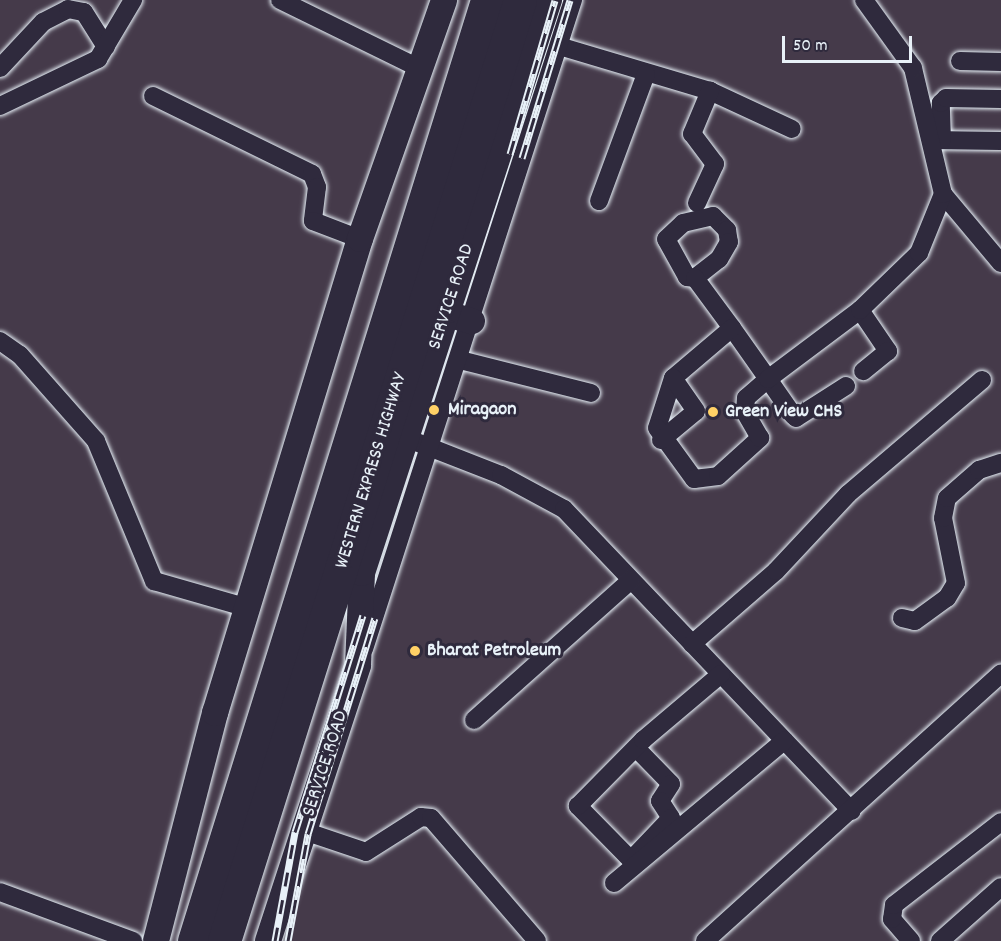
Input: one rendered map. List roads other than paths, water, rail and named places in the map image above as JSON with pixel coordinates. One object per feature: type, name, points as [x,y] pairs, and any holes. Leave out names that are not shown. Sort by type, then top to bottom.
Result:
[{"type":"highway","name":"WESTERN EXPRESS HIGHWAY","points":[[194,941],[487,0]]},
{"type":"highway","name":"WESTERN EXPRESS HIGHWAY","points":[[224,941],[520,0]]},
{"type":"main road","points":[[156,941],[248,608],[360,239],[444,0]]},
{"type":"main road","name":"SERVICE ROAD","points":[[268,941],[358,665],[362,573],[549,0]]},
{"type":"main road","points":[[447,314],[472,321]]},
{"type":"street","points":[[0,106],[93,63],[106,47],[134,0]]},
{"type":"street","points":[[280,0],[421,69]]},
{"type":"street","points":[[358,665],[433,448],[573,0]]},
{"type":"street","points":[[732,328],[673,378],[660,408],[657,428],[661,440],[694,479],[710,481],[757,444],[758,432],[744,407],[768,379],[860,310],[919,253],[943,194],[936,140],[907,54],[864,0]]},
{"type":"street","points":[[0,68],[43,22],[68,9],[84,12],[106,47]]},
{"type":"street","points":[[559,46],[646,74],[710,91],[792,129]]},
{"type":"street","points":[[960,61],[1001,62]]},
{"type":"street","points":[[600,201],[646,74]]},
{"type":"street","points":[[697,204],[715,164],[692,134],[710,91]]},
{"type":"street","points":[[153,96],[312,174],[317,187],[313,221],[360,239]]},
{"type":"street","points":[[936,140],[941,103],[946,98],[1001,99]]},
{"type":"street","points":[[936,140],[1001,141]]},
{"type":"street","points":[[943,194],[1001,263]]},
{"type":"street","points":[[695,278],[796,418],[846,386]]},
{"type":"street","points":[[860,310],[888,351],[863,371]]},
{"type":"street","points":[[0,341],[20,355],[96,441],[154,580],[248,608]]},
{"type":"street","points":[[460,360],[591,393]]},
{"type":"street","points":[[661,440],[696,411],[673,378]]},
{"type":"street","points":[[692,644],[776,571],[848,494],[982,380]]},
{"type":"street","points":[[406,438],[501,475],[564,509],[852,811]]},
{"type":"street","points":[[902,618],[915,621],[947,598],[956,583],[943,518],[947,498],[979,470],[1001,462]]},
{"type":"street","points":[[474,720],[631,580]]},
{"type":"street","points":[[636,747],[671,784],[660,801],[671,818],[632,860],[578,806],[636,747],[721,674]]},
{"type":"street","points":[[705,941],[852,811],[1001,674]]},
{"type":"street","points":[[614,883],[784,741]]},
{"type":"street","points":[[304,831],[366,852],[421,818],[431,818],[537,941]]},
{"type":"street","points":[[911,941],[892,919],[894,906],[1001,822]]},
{"type":"street","points":[[939,941],[1001,887]]},
{"type":"street","points":[[0,892],[133,941]]},
{"type":"railway","points":[[510,154],[555,0]]},
{"type":"railway","points":[[522,158],[570,0]]},
{"type":"railway","points":[[275,941],[295,832],[363,615]]},
{"type":"railway","points":[[288,941],[308,834],[375,618]]},
{"type":"place","name":"Miragaon","points":[[434,410]]},
{"type":"place","name":"Green View CHS","points":[[713,412]]},
{"type":"place","name":"Bharat Petroleum","points":[[415,651]]}]
